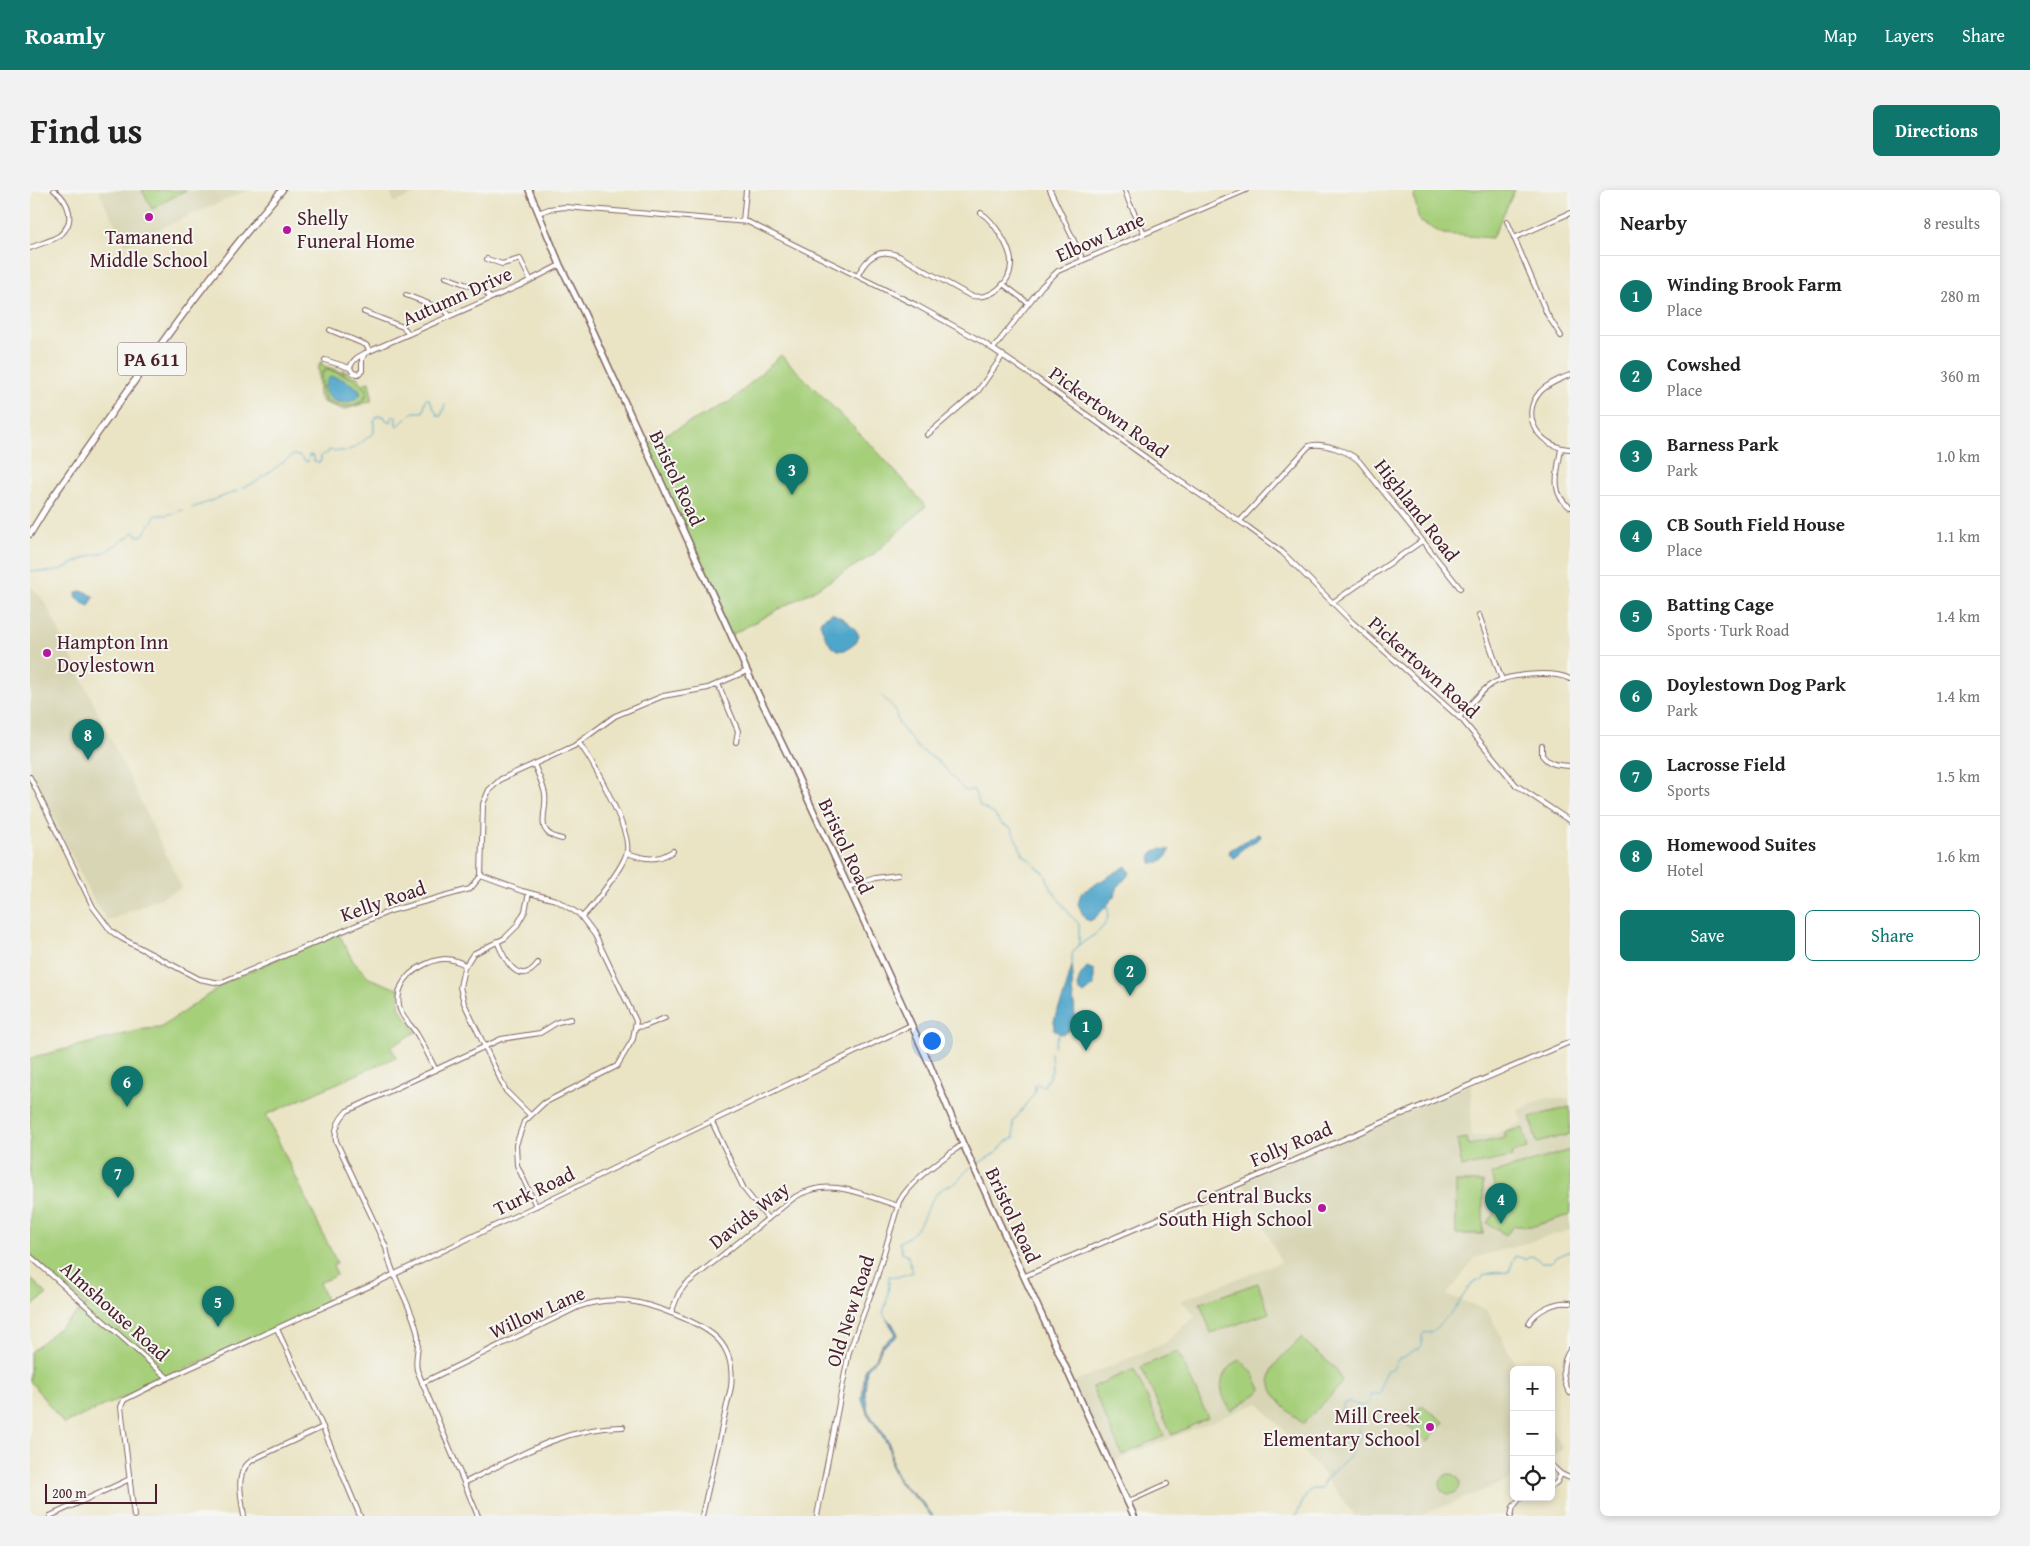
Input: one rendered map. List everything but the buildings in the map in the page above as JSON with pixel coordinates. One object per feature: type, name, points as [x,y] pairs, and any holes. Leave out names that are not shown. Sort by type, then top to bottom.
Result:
[{"type":"highway","name":"PA 611","points":[[30,534],[52,498],[201,290],[238,241],[282,190]]},
{"type":"main road","name":"Bristol Road","points":[[529,190],[560,265],[639,432],[746,671],[848,887],[963,1144],[1134,1516]]},
{"type":"street","points":[[30,248],[56,237],[67,227],[70,216],[68,205],[54,190]]},
{"type":"street","points":[[743,221],[746,190]]},
{"type":"street","points":[[1050,190],[1083,260]]},
{"type":"street","points":[[1125,190],[1144,233]]},
{"type":"street","name":"Elbow Lane","points":[[993,348],[1048,278],[1067,266],[1246,190]]},
{"type":"street","name":"Pickertown Road","points":[[538,213],[549,209],[565,207],[743,221],[858,275],[993,348],[1162,470],[1240,521],[1282,552],[1368,637],[1459,717],[1516,785],[1570,821]]},
{"type":"street","points":[[858,275],[866,260],[884,252],[898,256],[974,297],[988,296],[1004,284],[1010,270],[1010,255],[993,224],[982,213]]},
{"type":"street","points":[[1514,238],[1570,213]]},
{"type":"street","points":[[1507,221],[1550,320],[1561,336]]},
{"type":"street","points":[[487,259],[502,264],[520,259],[530,279]]},
{"type":"street","name":"Autumn Drive","points":[[350,368],[355,359],[365,353],[521,285],[560,265]]},
{"type":"street","points":[[446,277],[486,292],[490,298]]},
{"type":"street","points":[[1004,284],[1028,303]]},
{"type":"street","points":[[406,294],[445,310],[450,316]]},
{"type":"street","points":[[364,312],[403,327],[409,334]]},
{"type":"street","points":[[330,330],[366,344],[370,351]]},
{"type":"street","points":[[325,360],[350,368],[354,374],[361,372],[362,359],[365,353]]},
{"type":"street","points":[[927,435],[978,391],[1003,355]]},
{"type":"street","points":[[1570,375],[1540,391],[1535,400],[1532,413],[1534,426],[1541,438],[1561,449],[1570,449]]},
{"type":"street","name":"Highland Road","points":[[1240,521],[1309,446],[1316,444],[1349,453],[1359,461],[1460,588]]},
{"type":"street","points":[[1561,449],[1556,488],[1559,497],[1570,508]]},
{"type":"street","points":[[1332,603],[1422,541]]},
{"type":"street","points":[[1479,615],[1502,680]]},
{"type":"street","points":[[536,1206],[516,1165],[517,1139],[524,1122],[551,1099],[617,1066],[633,1039],[636,1027],[633,1016],[595,935],[582,917],[573,909],[556,900],[529,893],[481,876],[482,809],[487,794],[500,779],[579,743],[615,716],[670,694],[702,690],[746,671]]},
{"type":"street","points":[[1459,717],[1490,685],[1502,680],[1549,673],[1570,679]]},
{"type":"street","points":[[718,684],[738,731],[736,742]]},
{"type":"street","points":[[579,743],[592,761],[627,840],[627,853],[617,872],[582,917]]},
{"type":"street","points":[[1542,746],[1542,755],[1548,761],[1556,765],[1570,766]]},
{"type":"street","points":[[534,764],[545,795],[543,824],[547,832],[553,837],[562,839]]},
{"type":"street","name":"Kelly Road","points":[[30,777],[93,906],[112,931],[121,938],[199,979],[211,983],[228,981],[390,911],[465,891],[473,887],[481,876]]},
{"type":"street","points":[[627,853],[650,860],[665,857],[673,851]]},
{"type":"street","points":[[848,887],[875,878],[898,875]]},
{"type":"street","points":[[529,893],[525,911],[509,935],[473,954],[465,964],[461,978],[461,995],[506,1090],[530,1115]]},
{"type":"street","points":[[497,941],[503,956],[513,969],[527,972],[538,963]]},
{"type":"street","points":[[436,1070],[418,1034],[402,1014],[399,1007],[400,990],[405,978],[411,972],[432,960],[450,958],[465,964]]},
{"type":"street","points":[[636,1027],[645,1026],[665,1018]]},
{"type":"street","points":[[478,1516],[422,1383],[416,1362],[419,1341],[418,1332],[389,1261],[386,1247],[336,1141],[335,1134],[338,1122],[347,1112],[501,1039],[544,1031],[558,1022],[571,1019]]},
{"type":"street","name":"Turk Road","points":[[168,1378],[395,1274],[911,1025]]},
{"type":"street","name":"Folly Road","points":[[1024,1276],[1570,1042]]},
{"type":"street","points":[[712,1122],[744,1189],[768,1219]]},
{"type":"street","name":"Old New Road","points":[[817,1516],[849,1351],[876,1280],[898,1206],[903,1194],[909,1188],[963,1144]]},
{"type":"street","name":"Davids Way","points":[[671,1313],[679,1293],[685,1285],[805,1192],[820,1187],[843,1188],[898,1206]]},
{"type":"street","name":"Almshouse Road","points":[[30,1256],[168,1378],[124,1400],[121,1407],[134,1516]]},
{"type":"street","name":"Willow Lane","points":[[422,1383],[586,1304],[604,1300],[628,1300],[647,1303],[700,1325],[715,1336],[727,1353],[732,1371],[731,1387],[702,1516]]},
{"type":"street","points":[[1529,1323],[1538,1313],[1556,1304],[1570,1303]]},
{"type":"street","points":[[277,1329],[323,1427],[360,1516]]},
{"type":"street","points":[[1570,1350],[1564,1362],[1563,1372],[1564,1382],[1570,1393]]},
{"type":"street","points":[[244,1516],[240,1481],[247,1464],[323,1427]]},
{"type":"street","points":[[464,1483],[563,1436],[583,1431],[623,1427]]},
{"type":"street","points":[[1555,1469],[1570,1478]]},
{"type":"street","points":[[1555,1484],[1561,1474]]},
{"type":"street","points":[[50,1516],[130,1479]]},
{"type":"street","points":[[1127,1502],[1167,1484]]},
{"type":"street","points":[[1511,1516],[1513,1508],[1518,1501]]},
{"type":"shaded area","name":"Tamanend Middle School","points":[[98,190],[248,190],[125,244]]},
{"type":"shaded area","points":[[389,190],[423,190],[394,203]]},
{"type":"shaded area","points":[[30,586],[41,597],[48,608],[182,888],[108,921],[93,900],[30,768]]},
{"type":"shaded area","points":[[1471,1084],[1471,1136],[1494,1135],[1522,1122],[1518,1110],[1546,1098],[1570,1099],[1570,1230],[1475,1258],[1447,1295],[1487,1310],[1517,1366],[1510,1366],[1510,1480],[1420,1516],[1355,1516],[1316,1465],[1258,1403],[1110,1463],[1073,1382],[1165,1343],[1195,1316],[1181,1300],[1281,1262],[1242,1181]]},
{"type":"shaded area","points":[[1555,1434],[1563,1449],[1555,1455]]},
{"type":"green space","points":[[142,190],[186,190],[152,209]]},
{"type":"green space","points":[[1418,190],[1515,190],[1492,238],[1443,234],[1419,221],[1414,196]]},
{"type":"green space","points":[[781,355],[875,449],[926,506],[873,555],[811,592],[731,635],[645,445],[731,401]]},
{"type":"green space","points":[[321,361],[322,365],[342,372],[344,369],[343,374],[327,369],[321,373],[322,393],[325,401],[346,407],[361,403],[365,399],[367,389],[344,375],[346,370],[351,376],[358,377],[361,384],[369,382],[371,401],[344,410],[323,402],[319,396],[318,368]]},
{"type":"green space","points":[[326,370],[343,375],[359,383],[367,391],[365,397],[356,404],[350,405],[326,401],[321,375]]},
{"type":"green space","points":[[338,932],[353,961],[369,978],[400,990],[399,1007],[416,1032],[391,1047],[396,1057],[266,1115],[337,1263],[333,1265],[337,1275],[319,1283],[328,1304],[64,1424],[30,1381],[30,1352],[86,1306],[30,1256],[30,1058],[145,1029],[160,1028],[228,981]]},
{"type":"green space","points":[[1570,1107],[1570,1134],[1537,1143],[1530,1117]]},
{"type":"green space","points":[[1523,1128],[1528,1149],[1512,1152],[1512,1157],[1462,1167],[1457,1140],[1467,1138],[1469,1145],[1505,1138],[1505,1132]]},
{"type":"green space","points":[[1570,1150],[1570,1215],[1534,1226],[1514,1226],[1506,1235],[1487,1223],[1495,1212],[1493,1210],[1495,1192],[1491,1174]]},
{"type":"green space","points":[[1456,1182],[1483,1182],[1483,1234],[1456,1234]]},
{"type":"green space","points":[[30,1278],[47,1294],[30,1308]]},
{"type":"green space","points":[[1258,1283],[1269,1313],[1211,1333],[1200,1303]]},
{"type":"green space","points":[[1301,1338],[1336,1369],[1342,1381],[1338,1388],[1303,1424],[1278,1399],[1271,1383],[1274,1366]]},
{"type":"green space","points":[[1178,1351],[1208,1418],[1172,1435],[1141,1367]]},
{"type":"green space","points":[[1240,1359],[1253,1373],[1261,1389],[1231,1411],[1223,1396],[1223,1376],[1232,1364]]},
{"type":"green space","points":[[1134,1369],[1164,1436],[1122,1455],[1092,1387]]},
{"type":"green space","points":[[1422,1405],[1444,1422],[1427,1442],[1406,1425]]},
{"type":"green space","points":[[1450,1474],[1457,1477],[1460,1484],[1457,1491],[1450,1494],[1443,1491],[1440,1484],[1443,1477]]},
{"type":"water","points":[[330,377],[349,383],[360,390],[360,395],[346,402],[332,400],[325,390]]},
{"type":"water","points":[[80,591],[87,592],[94,597],[89,606],[82,603],[76,596],[76,593]]},
{"type":"water","points":[[832,613],[852,625],[859,636],[849,648],[838,650],[834,648],[824,634],[820,623],[821,620]]},
{"type":"water","points":[[1257,834],[1261,835],[1260,838],[1242,849],[1233,858],[1229,853],[1230,850]]},
{"type":"water","points":[[1160,849],[1170,850],[1168,855],[1159,863],[1151,863],[1150,858],[1152,854]]},
{"type":"water","points":[[1126,866],[1130,873],[1117,888],[1111,901],[1093,919],[1090,921],[1085,919],[1078,904],[1081,893]]},
{"type":"water","points":[[1072,966],[1074,1022],[1068,1031],[1061,1034],[1054,1030],[1054,1021]]},
{"type":"water","points":[[1087,967],[1094,970],[1094,986],[1084,994],[1079,990],[1078,984],[1081,975]]},
{"type":"water","points":[[887,1320],[892,1323],[898,1334],[882,1346],[877,1359],[867,1369],[865,1393],[868,1412],[887,1439],[891,1450],[892,1465],[900,1482],[924,1504],[933,1516],[899,1483],[891,1466],[890,1450],[867,1413],[862,1399],[865,1368],[876,1358],[881,1345],[896,1334]]},
{"type":"waterway","points":[[242,488],[256,482],[293,455],[300,456],[306,462],[309,455],[314,456],[314,461],[318,463],[321,460],[321,455],[328,453],[329,450],[344,451],[354,448],[374,433],[374,421],[377,416],[384,416],[386,420],[391,422],[393,416],[396,416],[396,425],[398,426],[413,412],[423,412],[426,399],[429,399],[438,416],[441,416],[445,405]]},
{"type":"waterway","points":[[192,508],[237,491]]},
{"type":"waterway","points":[[30,571],[51,572],[62,569],[89,556],[105,552],[135,532],[138,536],[142,536],[156,515],[167,515],[183,510]]},
{"type":"waterway","points":[[882,696],[894,708],[899,724],[918,748],[938,761],[965,791],[974,790],[980,806],[994,814],[1001,824],[1011,828],[1023,854],[1045,874],[1052,890],[1079,924],[1079,945],[1072,954],[1072,966]]},
{"type":"waterway","points":[[1080,944],[1105,924],[1108,918],[1107,905]]},
{"type":"waterway","points":[[1054,1047],[1059,1033]]},
{"type":"waterway","points":[[974,1166],[997,1152],[1005,1142],[1014,1138],[1013,1122],[1035,1092],[1035,1085],[1044,1086],[1052,1071],[1051,1053]]},
{"type":"waterway","points":[[887,1320],[883,1312],[887,1299],[889,1276],[897,1277],[913,1272],[907,1254],[902,1252],[899,1242],[907,1238],[917,1228],[935,1196],[945,1187],[956,1183],[971,1167]]},
{"type":"waterway","points":[[1296,1516],[1307,1493],[1312,1489],[1321,1489],[1330,1474],[1347,1459],[1360,1436],[1359,1420],[1341,1417],[1340,1414],[1344,1403],[1350,1402],[1364,1406],[1370,1401],[1370,1394],[1380,1394],[1387,1370],[1393,1369],[1398,1359],[1419,1349],[1422,1345],[1424,1333],[1432,1332],[1453,1311],[1472,1283],[1481,1280],[1484,1275],[1509,1272],[1515,1256],[1525,1259],[1529,1256],[1535,1257],[1541,1262],[1551,1262],[1570,1251]]},
{"type":"place","name":"Tamanend Middle School","points":[[149,217]]},
{"type":"place","name":"Shelly Funeral Home","points":[[287,230]]},
{"type":"place","name":"Barness Park","points":[[792,495]]},
{"type":"place","name":"Hampton Inn Doylestown","points":[[47,653]]},
{"type":"place","name":"Homewood Suites","points":[[88,760]]},
{"type":"place","name":"Cowshed","points":[[1130,996]]},
{"type":"place","name":"Winding Brook Farm","points":[[1086,1051]]},
{"type":"place","name":"Doylestown Dog Park","points":[[127,1107]]},
{"type":"place","name":"Lacrosse Field","points":[[118,1198]]},
{"type":"place","name":"Central Bucks South High School","points":[[1322,1208]]},
{"type":"place","name":"CB South Field House","points":[[1501,1224]]},
{"type":"place","name":"Batting Cage","points":[[218,1327]]},
{"type":"place","name":"Mill Creek Elementary School","points":[[1430,1427]]}]
